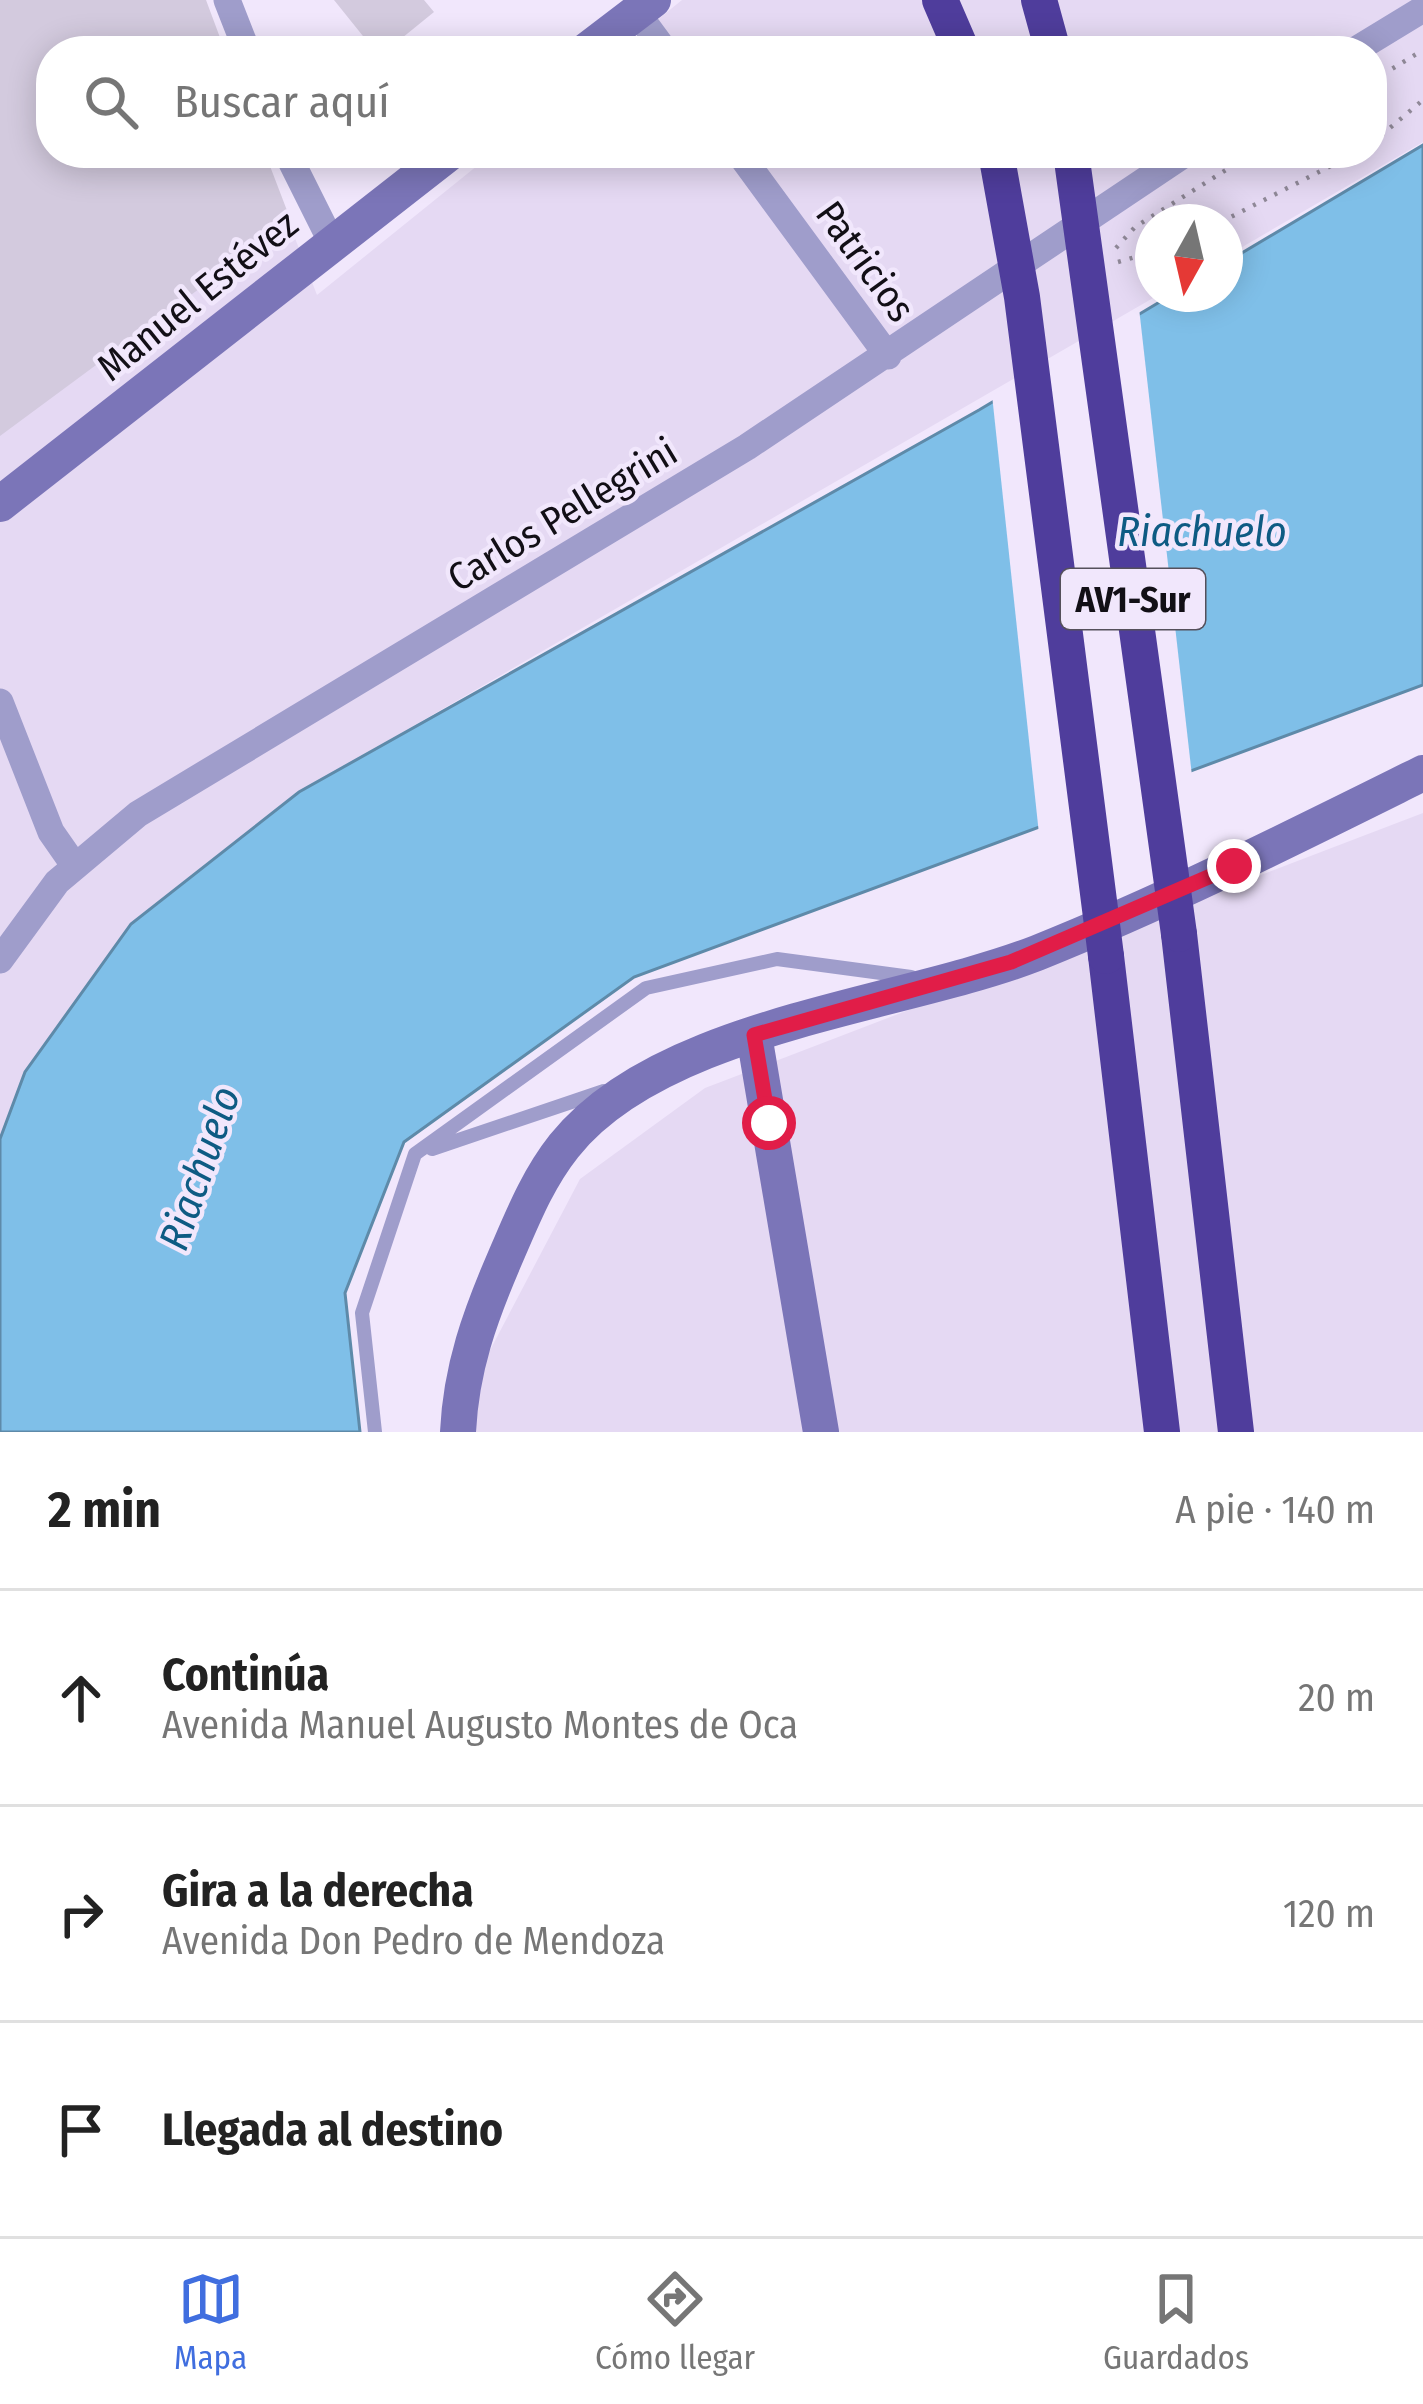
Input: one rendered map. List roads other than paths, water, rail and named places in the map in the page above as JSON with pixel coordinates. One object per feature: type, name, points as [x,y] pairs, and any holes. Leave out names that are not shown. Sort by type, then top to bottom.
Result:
[{"type":"highway","points":[[940,0],[956,36]]},
{"type":"highway","points":[[960,0],[969,36]]},
{"type":"highway","points":[[1040,0],[1049,36]]},
{"type":"highway","name":"AV1-Sur","points":[[999,168],[1022,297],[1162,1432]]},
{"type":"highway","name":"AV1-Sur","points":[[1073,168],[1179,934],[1236,1432]]},
{"type":"main road","points":[[606,36],[645,6]]},
{"type":"main road","name":"Manuel Estévez","points":[[0,504],[429,168]]},
{"type":"main road","points":[[458,1432],[462,1381],[477,1324],[547,1170],[597,1115],[671,1069],[754,1035],[1035,953],[1204,881],[1423,773]]},
{"type":"main road","points":[[754,1035],[821,1432]]},
{"type":"street","points":[[226,0],[241,36]]},
{"type":"street","points":[[645,6],[658,36]]},
{"type":"street","points":[[1379,36],[1423,10]]},
{"type":"street","points":[[294,168],[331,241]]},
{"type":"street","name":"Patricios","points":[[750,168],[888,356]]},
{"type":"street","name":"Carlos Pellegrini","points":[[0,960],[74,865],[138,814],[593,542],[888,356],[1164,168]]},
{"type":"street","points":[[0,702],[51,832],[74,865]]},
{"type":"lane","points":[[376,1432],[362,1313],[415,1154],[646,988],[777,959],[942,982]]},
{"type":"lane","points":[[415,1154],[671,1069]]},
{"type":"water","name":"Riachuelo","points":[[1423,145],[1423,685],[634,977],[404,1142],[345,1293],[360,1432],[0,1432],[0,1139],[25,1072],[131,924],[299,792],[979,410],[1143,312],[1243,312],[1243,252]]}]
